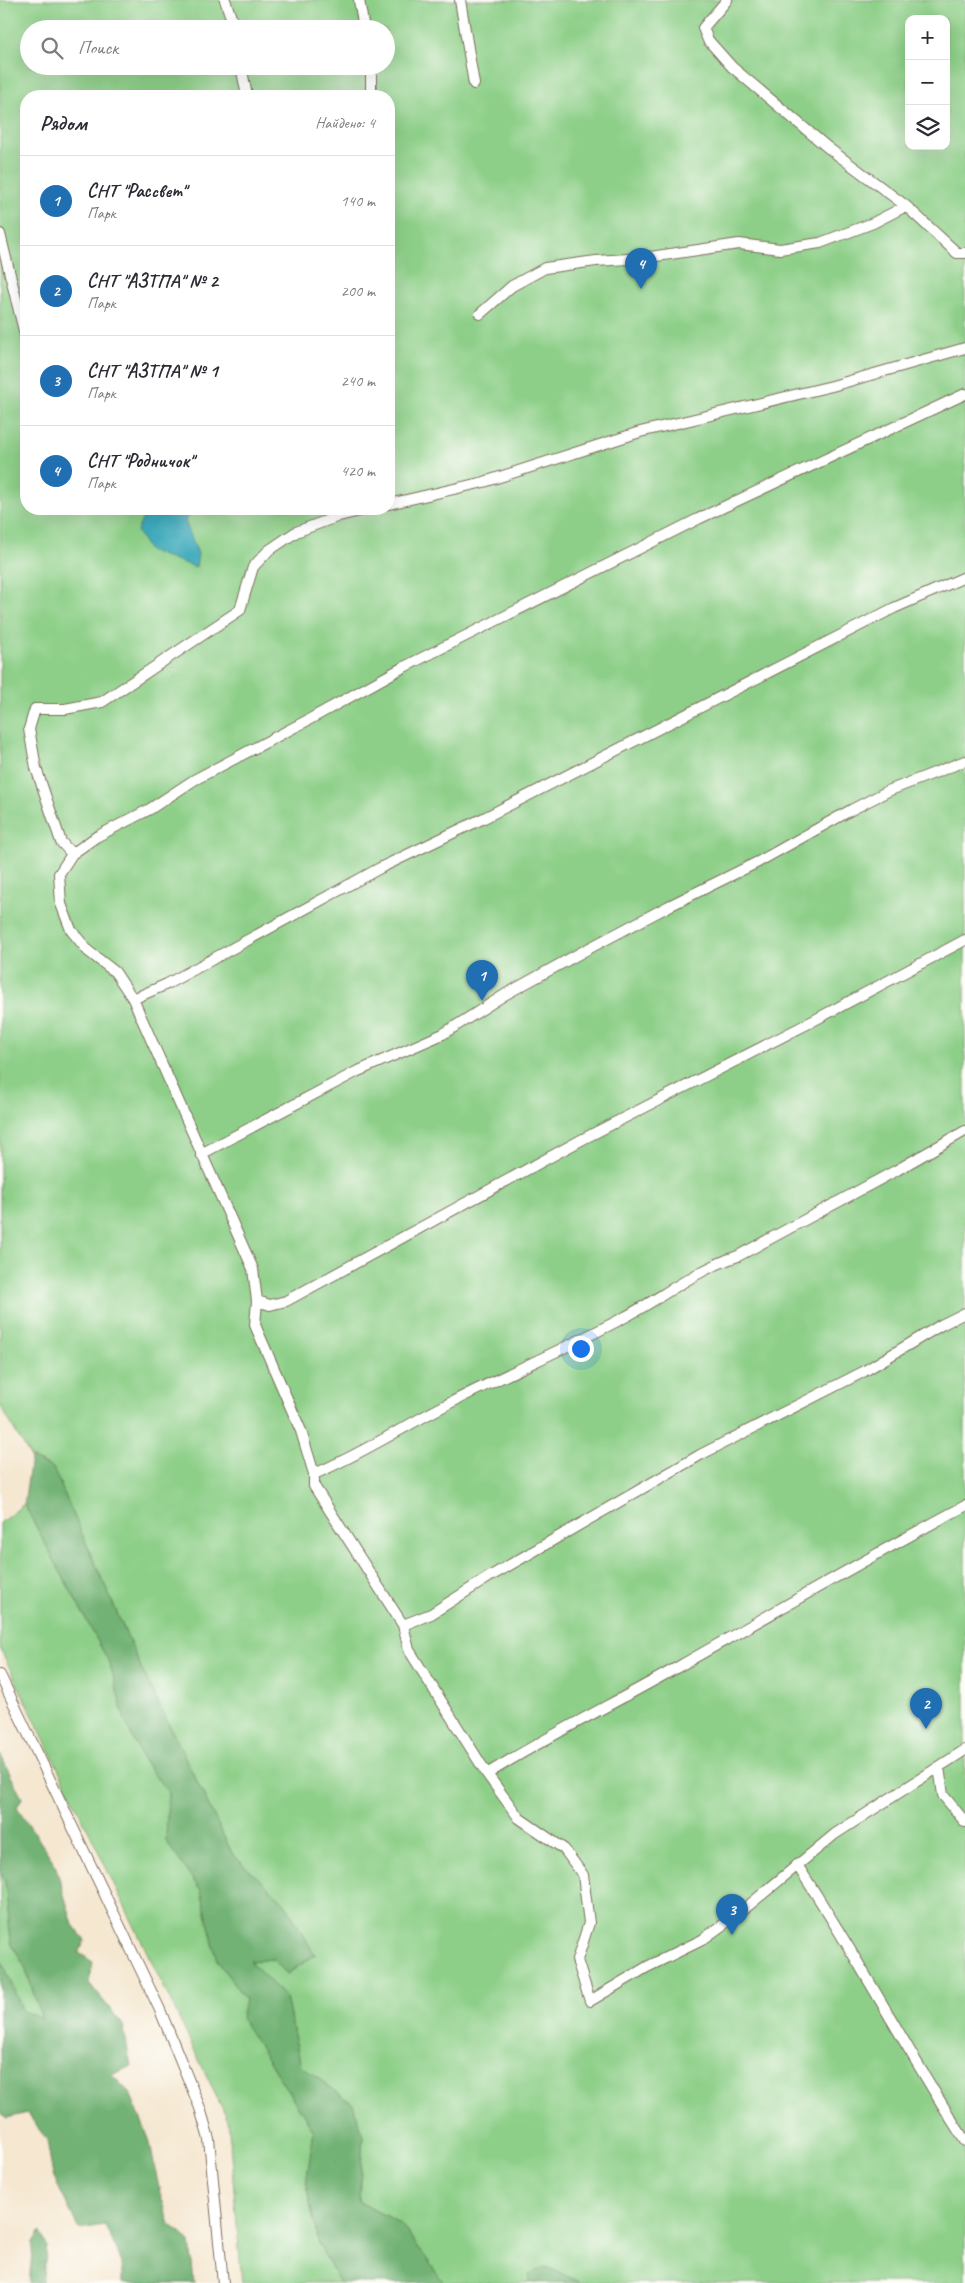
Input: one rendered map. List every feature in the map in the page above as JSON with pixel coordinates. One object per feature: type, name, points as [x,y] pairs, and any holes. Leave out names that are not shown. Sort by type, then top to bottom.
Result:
[{"type":"lane","points":[[225,0],[232,20]]},
{"type":"lane","points":[[359,0],[362,20]]},
{"type":"lane","points":[[460,0],[474,84]]},
{"type":"lane","points":[[727,0],[703,28],[708,40],[732,67],[827,147],[906,206],[957,253],[965,253]]},
{"type":"lane","points":[[244,75],[246,90]]},
{"type":"lane","points":[[371,75],[371,90]]},
{"type":"lane","points":[[480,314],[512,286],[545,268],[596,261],[643,258],[739,244],[780,249],[820,243],[873,223],[906,206]]},
{"type":"lane","points":[[0,234],[20,315]]},
{"type":"lane","points":[[395,503],[484,482],[640,432],[832,386],[965,348]]},
{"type":"lane","points":[[965,394],[698,519],[410,664],[310,720],[194,780],[150,810],[96,837],[72,854],[59,874],[61,904],[71,930],[88,951],[115,972],[134,999],[253,1269],[257,1301],[255,1325],[301,1431],[314,1474],[314,1486],[403,1626],[409,1650],[487,1774],[519,1818],[564,1848],[584,1875],[589,1922],[577,1960],[590,2001],[647,1967],[702,1940],[742,1911],[835,1834],[965,1750]]},
{"type":"lane","points":[[72,854],[61,842],[36,768],[29,729],[35,709],[65,709],[102,702],[240,610],[254,567],[268,551],[296,532],[343,515]]},
{"type":"lane","points":[[134,999],[167,984],[380,868],[894,608],[965,577]]},
{"type":"lane","points":[[201,1154],[356,1072],[443,1034],[506,994],[566,960],[758,862],[851,810],[888,791],[965,761]]},
{"type":"lane","points":[[257,1301],[270,1305],[286,1300],[583,1139],[965,940]]},
{"type":"lane","points":[[314,1474],[341,1463],[412,1423],[625,1317],[719,1262],[738,1256],[898,1170],[965,1131]]},
{"type":"lane","points":[[403,1626],[431,1614],[488,1576],[700,1455],[862,1372],[941,1324],[965,1313]]},
{"type":"lane","points":[[487,1774],[532,1746],[654,1681],[901,1539],[965,1506]]},
{"type":"lane","points":[[0,1675],[160,2010],[200,2108],[209,2140],[222,2283]]},
{"type":"lane","points":[[939,1767],[943,1795],[965,1822]]},
{"type":"lane","points":[[796,1865],[819,1899],[965,2141]]},
{"type":"green space","points":[[0,0],[965,0],[965,2283],[579,2283],[578,2281],[530,2273],[529,2283],[444,2283],[401,2224],[359,2202],[363,2136],[353,2104],[301,2066],[286,1998],[249,1961],[273,1959],[287,1974],[315,1955],[284,1902],[233,1855],[143,1672],[53,1468],[31,1458],[0,1405]]},
{"type":"green space","points":[[31,1458],[53,1468],[143,1672],[233,1855],[284,1902],[315,1955],[287,1974],[273,1959],[250,1961],[286,1998],[301,2066],[353,2104],[363,2136],[359,2202],[401,2224],[444,2283],[340,2283],[319,2245],[306,2184],[314,2131],[241,2018],[245,1999],[217,1960],[201,1891],[166,1841],[168,1792],[144,1762],[125,1721],[110,1664],[24,1504]]},
{"type":"green space","points":[[24,1504],[110,1664],[125,1721],[144,1762],[168,1792],[166,1841],[201,1891],[217,1960],[245,1999],[271,2065],[314,2131],[306,2184],[319,2245],[340,2283],[242,2283],[228,2120],[0,1648],[0,1523]]},
{"type":"green space","points":[[0,1754],[22,1798],[17,1807],[55,1864],[73,1925],[85,1940],[79,1953],[93,1962],[89,1983],[123,2025],[131,2066],[112,2075],[130,2093],[149,2139],[160,2193],[170,2224],[190,2242],[194,2283],[122,2283],[122,2262],[105,2225],[79,2229],[53,2176],[47,2140],[27,2113],[7,2118],[0,2113],[0,1955],[22,2010],[42,2019],[25,1967],[11,1942],[5,1881],[0,1869]]},
{"type":"green space","points":[[0,1869],[5,1881],[11,1942],[25,1967],[42,2019],[22,2010],[0,1955]]},
{"type":"green space","points":[[41,2231],[47,2247],[42,2283],[29,2283],[33,2243]]},
{"type":"green space","points":[[546,2267],[579,2283],[529,2283],[530,2273]]},
{"type":"water","points":[[144,515],[188,515],[185,521],[198,554],[196,567],[149,551],[137,531]]},
{"type":"place","name":"СНТ \"Родничок\"","points":[[641,289]]},
{"type":"place","name":"СНТ \"Рассвет\"","points":[[482,1001]]},
{"type":"place","name":"СНТ \"АЗТПА\" № 2","points":[[926,1729]]},
{"type":"place","name":"СНТ \"АЗТПА\" № 1","points":[[732,1935]]}]
